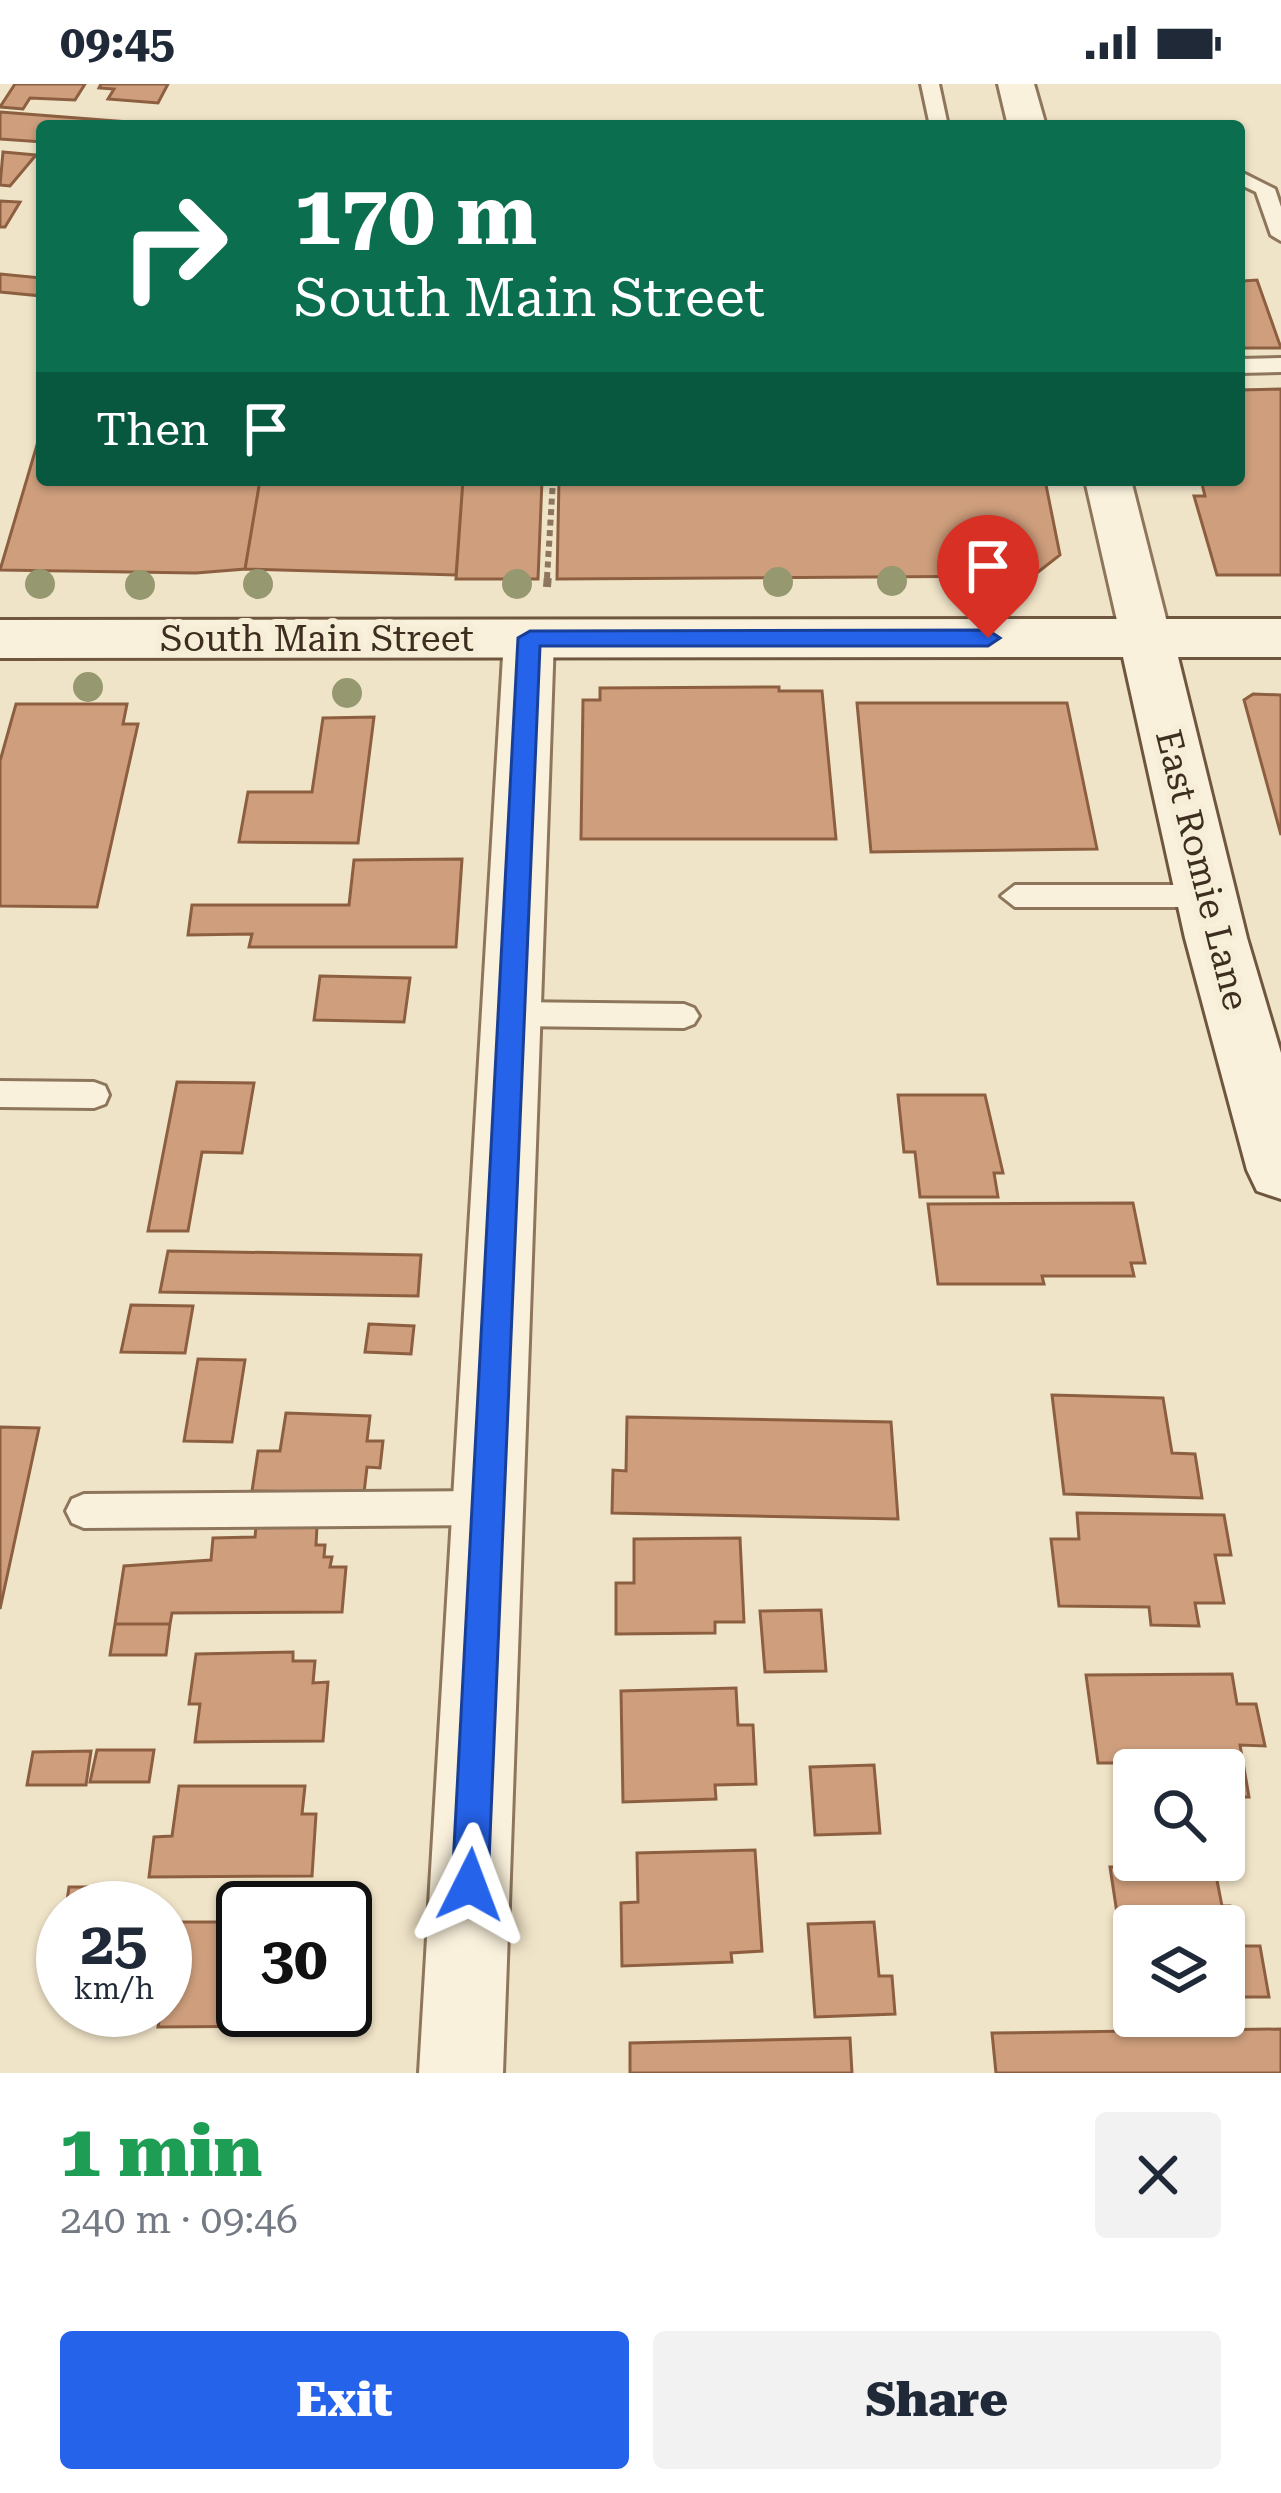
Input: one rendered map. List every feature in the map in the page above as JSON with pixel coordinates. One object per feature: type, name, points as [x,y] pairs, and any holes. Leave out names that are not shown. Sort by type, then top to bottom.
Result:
[{"type":"main road","name":"South Main Street","points":[[0,640],[538,613],[1146,638],[1281,638]]},
{"type":"main road","name":"East Romie Lane","points":[[1146,638],[1207,896],[1281,1170]]},
{"type":"street","points":[[1016,84],[1025,120]]},
{"type":"street","points":[[1109,486],[1146,638]]},
{"type":"street","points":[[461,2073],[511,1014],[538,613]]},
{"type":"lane","points":[[930,84],[938,120]]},
{"type":"lane","points":[[1245,180],[1265,189],[1281,235]]},
{"type":"lane","points":[[1245,366],[1281,365]]},
{"type":"lane","points":[[1016,896],[1207,896]]},
{"type":"lane","points":[[511,1014],[684,1016]]},
{"type":"lane","points":[[0,1094],[94,1095]]},
{"type":"lane","points":[[84,1511],[488,1508]]},
{"type":"path","points":[[538,613],[552,486]]},
{"type":"building","points":[[15,84],[85,84],[75,100],[30,98],[23,109],[0,107]]},
{"type":"building","points":[[101,84],[168,84],[158,103],[108,99],[114,89],[99,88]]},
{"type":"building","points":[[0,112],[103,120],[36,120],[36,142],[0,139]]},
{"type":"building","points":[[3,152],[36,155],[10,186],[0,185]]},
{"type":"building","points":[[0,201],[20,202],[5,227],[0,227]]},
{"type":"building","points":[[0,274],[36,277],[36,295],[0,292]]},
{"type":"building","points":[[1257,280],[1281,348],[1245,348],[1245,281]]},
{"type":"building","points":[[1281,389],[1281,575],[1217,575],[1194,496],[1205,496],[1202,486],[1245,486],[1245,390]]},
{"type":"building","points":[[36,448],[36,486],[259,486],[245,569],[196,573],[0,570]]},
{"type":"building","points":[[259,486],[463,486],[456,575],[245,569]]},
{"type":"building","points":[[463,486],[542,486],[538,579],[456,579]]},
{"type":"building","points":[[559,486],[1046,486],[1060,555],[1033,576],[557,579]]},
{"type":"building","points":[[559,486],[1046,486],[1060,555],[1033,576],[557,579]]},
{"type":"building","points":[[779,687],[779,691],[822,691],[836,839],[581,839],[583,700],[600,700],[600,688]]},
{"type":"building","points":[[1253,694],[1281,695],[1281,835],[1244,700]]},
{"type":"building","points":[[857,703],[1067,703],[1097,849],[871,852]]},
{"type":"building","points":[[16,704],[127,704],[123,724],[138,724],[97,907],[0,906],[0,761]]},
{"type":"building","points":[[374,717],[358,843],[239,842],[248,792],[312,792],[323,718]]},
{"type":"building","points":[[462,859],[456,947],[249,947],[252,934],[188,935],[192,905],[349,905],[354,860]]},
{"type":"building","points":[[320,976],[410,978],[404,1022],[314,1020]]},
{"type":"building","points":[[177,1082],[254,1083],[242,1153],[202,1152],[188,1231],[148,1231]]},
{"type":"building","points":[[898,1095],[985,1095],[1003,1173],[994,1173],[998,1197],[920,1197],[915,1152],[904,1152]]},
{"type":"building","points":[[1133,1203],[1145,1263],[1131,1263],[1134,1276],[1042,1276],[1044,1284],[938,1284],[928,1204]]},
{"type":"building","points":[[168,1251],[421,1255],[418,1296],[160,1292]]},
{"type":"building","points":[[131,1305],[193,1306],[185,1353],[121,1352]]},
{"type":"building","points":[[369,1324],[414,1326],[411,1354],[365,1352]]},
{"type":"building","points":[[198,1359],[245,1360],[232,1442],[184,1441]]},
{"type":"building","points":[[1052,1395],[1163,1398],[1172,1453],[1195,1454],[1202,1498],[1064,1494]]},
{"type":"building","points":[[286,1413],[370,1416],[367,1441],[383,1441],[380,1468],[367,1467],[364,1493],[252,1491],[258,1451],[280,1451]]},
{"type":"building","points":[[627,1417],[891,1422],[898,1519],[612,1513],[613,1470],[626,1471]]},
{"type":"building","points":[[0,1427],[39,1428],[0,1609]]},
{"type":"building","points":[[1077,1513],[1224,1515],[1231,1555],[1215,1555],[1224,1603],[1195,1603],[1199,1626],[1151,1625],[1149,1607],[1059,1606],[1051,1539],[1079,1539]]},
{"type":"building","points":[[317,1526],[316,1545],[325,1545],[324,1557],[332,1557],[330,1567],[346,1567],[342,1612],[172,1613],[170,1624],[115,1624],[124,1566],[211,1560],[213,1538],[255,1537],[256,1527]]},
{"type":"building","points":[[740,1538],[744,1622],[715,1622],[715,1633],[616,1634],[616,1583],[634,1583],[634,1539]]},
{"type":"building","points":[[821,1610],[826,1671],[765,1672],[760,1611]]},
{"type":"building","points":[[115,1624],[170,1624],[166,1655],[110,1655]]},
{"type":"building","points":[[293,1652],[293,1661],[315,1661],[313,1683],[328,1682],[323,1741],[195,1742],[200,1704],[189,1704],[196,1654]]},
{"type":"building","points":[[1232,1674],[1237,1704],[1256,1704],[1265,1746],[1113,1749],[1113,1763],[1098,1763],[1086,1675]]},
{"type":"building","points":[[736,1688],[738,1725],[753,1725],[756,1784],[715,1785],[716,1799],[623,1802],[621,1691]]},
{"type":"building","points":[[97,1750],[154,1750],[149,1782],[90,1782]]},
{"type":"building","points":[[91,1751],[86,1785],[27,1785],[33,1752]]},
{"type":"building","points":[[874,1765],[880,1833],[815,1835],[810,1767]]},
{"type":"building","points":[[179,1786],[305,1786],[302,1814],[316,1814],[312,1876],[149,1877],[154,1837],[172,1836]]},
{"type":"building","points":[[755,1850],[762,1951],[731,1953],[732,1962],[622,1966],[621,1903],[638,1902],[637,1853]]},
{"type":"building","points":[[1110,1867],[1113,1881],[1217,1881],[1222,1905],[1116,1905]]},
{"type":"building","points":[[192,1922],[216,1922],[216,2027],[192,2027]]},
{"type":"building","points":[[874,1922],[879,1976],[892,1976],[895,2014],[815,2017],[808,1924]]},
{"type":"building","points":[[1245,1946],[1260,1946],[1269,1997],[1245,1997]]},
{"type":"building","points":[[1245,2029],[1281,2029],[1281,2073],[996,2073],[992,2033],[1245,2037]]},
{"type":"building","points":[[850,2038],[852,2073],[630,2073],[630,2043]]},
{"type":"route","points":[[470,1885],[530,638],[988,638]]}]
